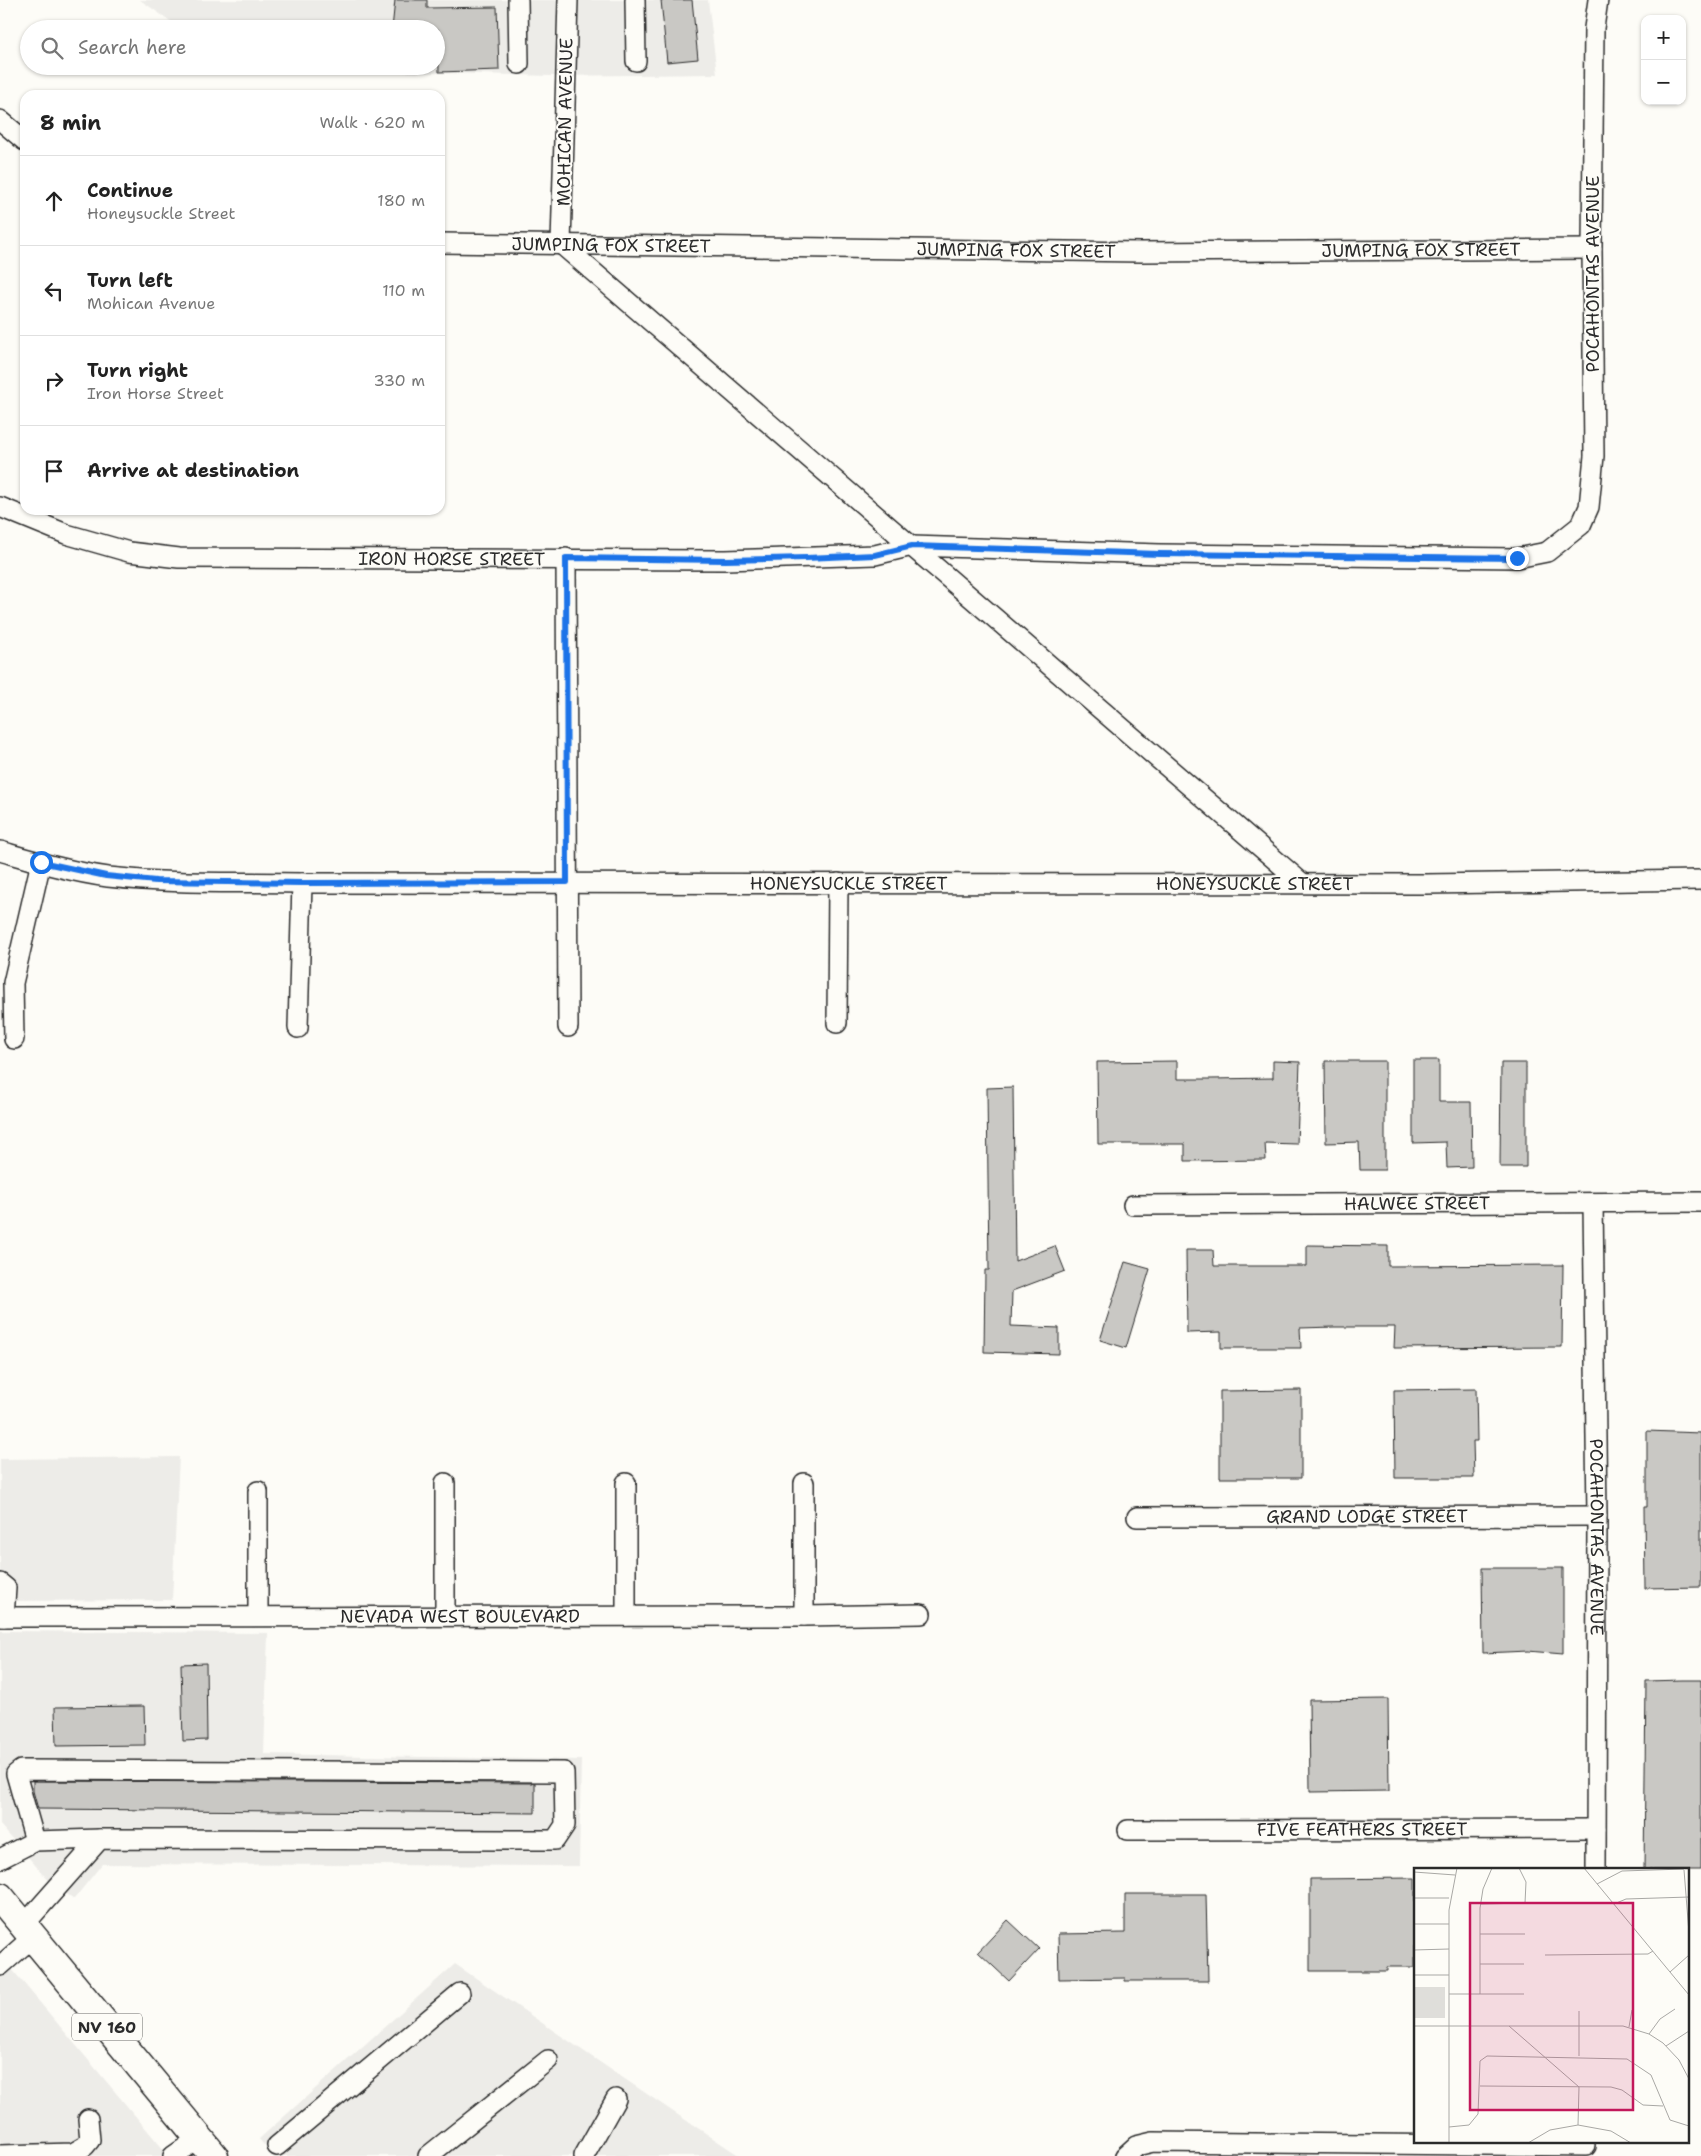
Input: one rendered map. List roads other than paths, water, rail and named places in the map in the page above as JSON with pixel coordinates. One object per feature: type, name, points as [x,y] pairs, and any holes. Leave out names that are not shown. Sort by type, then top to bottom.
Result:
[{"type":"highway","name":"NV 160","points":[[0,1897],[207,2147]]},
{"type":"street","points":[[518,0],[519,64]]},
{"type":"street","name":"MOHICAN AVENUE","points":[[561,244],[568,0]]},
{"type":"street","points":[[635,0],[636,61]]},
{"type":"street","name":"POCAHONTAS AVENUE","points":[[1564,539],[1581,525],[1589,507],[1594,456],[1592,249],[1594,28],[1598,0]]},
{"type":"street","points":[[0,120],[20,137]]},
{"type":"street","name":"JUMPING FOX STREET","points":[[445,243],[1141,252],[1592,249]]},
{"type":"street","points":[[561,244],[1302,883]]},
{"type":"street","name":"IRON HORSE STREET","points":[[0,507],[66,534],[129,552],[178,558],[726,560],[875,555],[912,546],[1160,554],[1517,558],[1547,552],[1564,539]]},
{"type":"street","points":[[566,558],[568,1027]]},
{"type":"street","name":"HONEYSUCKLE STREET","points":[[0,851],[106,876],[156,881],[302,883],[1426,884],[1701,880]]},
{"type":"street","points":[[14,1039],[13,983],[41,862]]},
{"type":"street","points":[[298,1028],[302,883]]},
{"type":"street","points":[[837,1023],[838,883]]},
{"type":"street","name":"HALWEE STREET","points":[[1133,1205],[1701,1202]]},
{"type":"street","name":"POCAHONTAS AVENUE","points":[[1593,1203],[1597,1516],[1596,1868]]},
{"type":"street","points":[[445,1483],[445,1616]]},
{"type":"street","points":[[626,1483],[626,1616]]},
{"type":"street","points":[[804,1483],[804,1616]]},
{"type":"street","points":[[258,1491],[258,1616]]},
{"type":"street","name":"GRAND LODGE STREET","points":[[1137,1517],[1597,1516]]},
{"type":"street","points":[[0,1583],[6,1588],[2,1617]]},
{"type":"street","name":"NEVADA WEST BOULEVARD","points":[[2,1617],[804,1616],[921,1614]]},
{"type":"street","points":[[0,1859],[35,1841],[100,1838],[555,1840],[565,1825],[564,1772],[21,1770],[16,1774],[35,1841]]},
{"type":"street","name":"FIVE FEATHERS STREET","points":[[1128,1830],[1596,1829]]},
{"type":"street","points":[[0,1966],[100,1838]]},
{"type":"street","points":[[277,2146],[460,1993]]},
{"type":"street","points":[[428,2156],[548,2060]]},
{"type":"street","points":[[584,2156],[616,2099]]},
{"type":"street","points":[[0,2155],[73,2153],[85,2146],[90,2140],[88,2119]]},
{"type":"street","points":[[1125,2155],[1136,2146],[1153,2142],[1586,2148]]},
{"type":"street","points":[[173,2156],[207,2147]]}]
